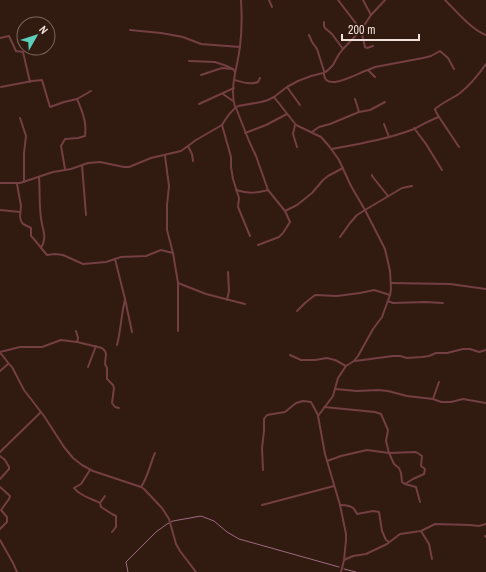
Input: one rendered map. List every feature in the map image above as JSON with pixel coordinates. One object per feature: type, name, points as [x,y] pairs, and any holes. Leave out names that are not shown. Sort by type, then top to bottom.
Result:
[{"type":"street","points":[[241,0],[242,21],[240,47],[235,72],[233,101],[245,133],[256,156],[268,190],[285,211],[290,222],[283,233],[274,239],[258,245]]},
{"type":"street","points":[[269,0],[272,7]]},
{"type":"street","points":[[338,0],[362,30],[365,47],[368,48],[373,46]]},
{"type":"street","points":[[363,0],[371,15]]},
{"type":"street","points":[[0,183],[17,184],[53,172],[88,163],[100,162],[126,168],[150,158],[181,152],[196,140],[222,125],[228,116],[238,106],[261,102],[274,97],[298,81],[323,73],[330,69],[343,49],[362,30],[371,15],[385,0]]},
{"type":"street","points":[[445,0],[480,32],[486,35]]},
{"type":"street","points":[[324,22],[325,28],[332,34],[343,49]]},
{"type":"street","points":[[130,30],[182,37],[201,44],[240,47]]},
{"type":"street","points":[[309,35],[320,55],[324,70],[323,73],[327,81],[332,83],[375,67],[423,58],[440,51],[448,58],[454,69]]},
{"type":"street","points":[[0,38],[9,36],[16,51],[23,52],[30,82]]},
{"type":"street","points":[[189,61],[215,62],[224,64],[233,68],[235,72]]},
{"type":"street","points":[[459,147],[435,109],[460,93],[486,64]]},
{"type":"street","points":[[201,75],[222,68],[233,68]]},
{"type":"street","points":[[368,70],[375,77]]},
{"type":"street","points":[[234,80],[253,83],[258,82],[260,78]]},
{"type":"street","points":[[1,87],[42,80],[50,107],[77,99],[91,91]]},
{"type":"street","points":[[288,87],[300,105]]},
{"type":"street","points":[[199,104],[234,88]]},
{"type":"street","points":[[221,94],[233,101]]},
{"type":"street","points":[[274,97],[295,125],[321,137],[339,160],[351,186],[385,249],[390,271],[390,295],[382,318],[373,329],[358,356],[354,361],[346,366],[338,378],[333,396],[318,416]]},
{"type":"street","points":[[65,170],[61,146],[65,139],[85,136],[86,129],[84,114],[77,99]]},
{"type":"street","points":[[355,99],[359,112]]},
{"type":"street","points":[[312,132],[319,127],[359,112],[370,110],[385,102]]},
{"type":"street","points":[[245,133],[266,125],[287,114]]},
{"type":"street","points":[[332,150],[389,137],[414,128],[439,116]]},
{"type":"street","points":[[20,118],[26,136],[24,153],[24,182]]},
{"type":"street","points":[[384,124],[389,137]]},
{"type":"street","points":[[222,125],[231,157],[233,179],[239,198],[238,207],[250,236]]},
{"type":"street","points":[[295,125],[293,134],[297,147]]},
{"type":"street","points":[[414,128],[442,170]]},
{"type":"street","points":[[188,146],[192,154],[193,161]]},
{"type":"street","points":[[165,156],[169,186],[167,230],[178,283],[178,331]]},
{"type":"street","points":[[82,165],[86,215]]},
{"type":"street","points":[[285,211],[297,205],[312,192],[322,180],[343,168]]},
{"type":"street","points":[[372,175],[388,196]]},
{"type":"street","points":[[39,177],[41,219],[45,235],[42,248]]},
{"type":"street","points":[[17,184],[21,206],[21,221],[23,224],[31,228],[31,236],[47,254],[63,256],[82,264],[106,262],[121,257],[146,256],[161,250],[173,254]]},
{"type":"street","points":[[340,237],[350,223],[365,210],[402,188],[412,186]]},
{"type":"street","points":[[236,190],[256,193],[268,190]]},
{"type":"street","points":[[0,210],[20,212]]},
{"type":"street","points":[[115,259],[132,332]]},
{"type":"street","points":[[227,300],[229,291],[228,272]]},
{"type":"street","points":[[178,283],[206,294],[246,304]]},
{"type":"street","points":[[391,283],[450,284],[486,289]]},
{"type":"street","points":[[298,311],[315,295],[337,296],[374,290],[390,295]]},
{"type":"street","points":[[117,345],[125,299]]},
{"type":"street","points":[[388,302],[443,303]]},
{"type":"street","points":[[76,331],[78,342]]},
{"type":"street","points":[[120,408],[116,407],[112,403],[114,388],[107,379],[107,368],[105,364],[106,354],[105,350],[102,348],[78,342],[61,340],[42,347],[20,347],[0,353],[12,367],[24,390],[73,458],[90,470],[144,489],[162,508],[170,521],[180,551],[196,572]]},
{"type":"street","points":[[88,368],[96,346]]},
{"type":"street","points":[[354,361],[393,356],[407,358],[422,357],[463,349],[470,349],[479,352],[486,350]]},
{"type":"street","points":[[290,355],[301,360],[327,358],[336,360],[346,366]]},
{"type":"street","points":[[0,371],[8,364]]},
{"type":"street","points":[[433,399],[439,382]]},
{"type":"street","points":[[335,389],[388,391],[407,396],[433,399],[441,402],[451,402],[463,399],[486,403]]},
{"type":"street","points":[[263,470],[262,448],[264,419],[267,415],[285,412],[296,402],[311,402],[318,416],[325,454],[340,505],[346,534],[344,560],[341,572]]},
{"type":"street","points":[[324,407],[375,412],[381,414],[388,430],[386,441],[389,453],[394,464],[399,468],[402,482],[416,487],[420,502]]},
{"type":"street","points":[[0,479],[9,467],[0,454],[41,412]]},
{"type":"street","points":[[327,461],[367,450],[389,453],[416,452],[422,456],[421,466],[425,469],[424,474],[405,484]]},
{"type":"street","points":[[140,487],[146,477],[151,460],[155,453]]},
{"type":"street","points":[[90,470],[81,484],[74,488],[82,495],[100,503],[101,507],[116,516],[116,527],[112,532]]},
{"type":"street","points":[[262,505],[334,486]]},
{"type":"street","points":[[0,487],[10,496],[0,510],[7,517],[8,521],[0,529]]},
{"type":"street","points":[[100,503],[105,496]]},
{"type":"street","points":[[340,505],[351,506],[357,514],[373,511],[379,512],[382,531],[386,540],[389,542]]},
{"type":"street","points":[[344,560],[353,556],[366,554],[389,542],[400,534],[420,532],[435,524],[480,526],[486,524]]},
{"type":"street","points":[[420,532],[428,544],[432,560]]},
{"type":"street","points":[[0,540],[17,572]]},
{"type":"waterway","points":[[128,572],[126,562],[156,532],[173,521],[201,516],[214,521],[227,532],[239,539],[339,567]]},
{"type":"waterway","points":[[344,569],[356,572]]}]
